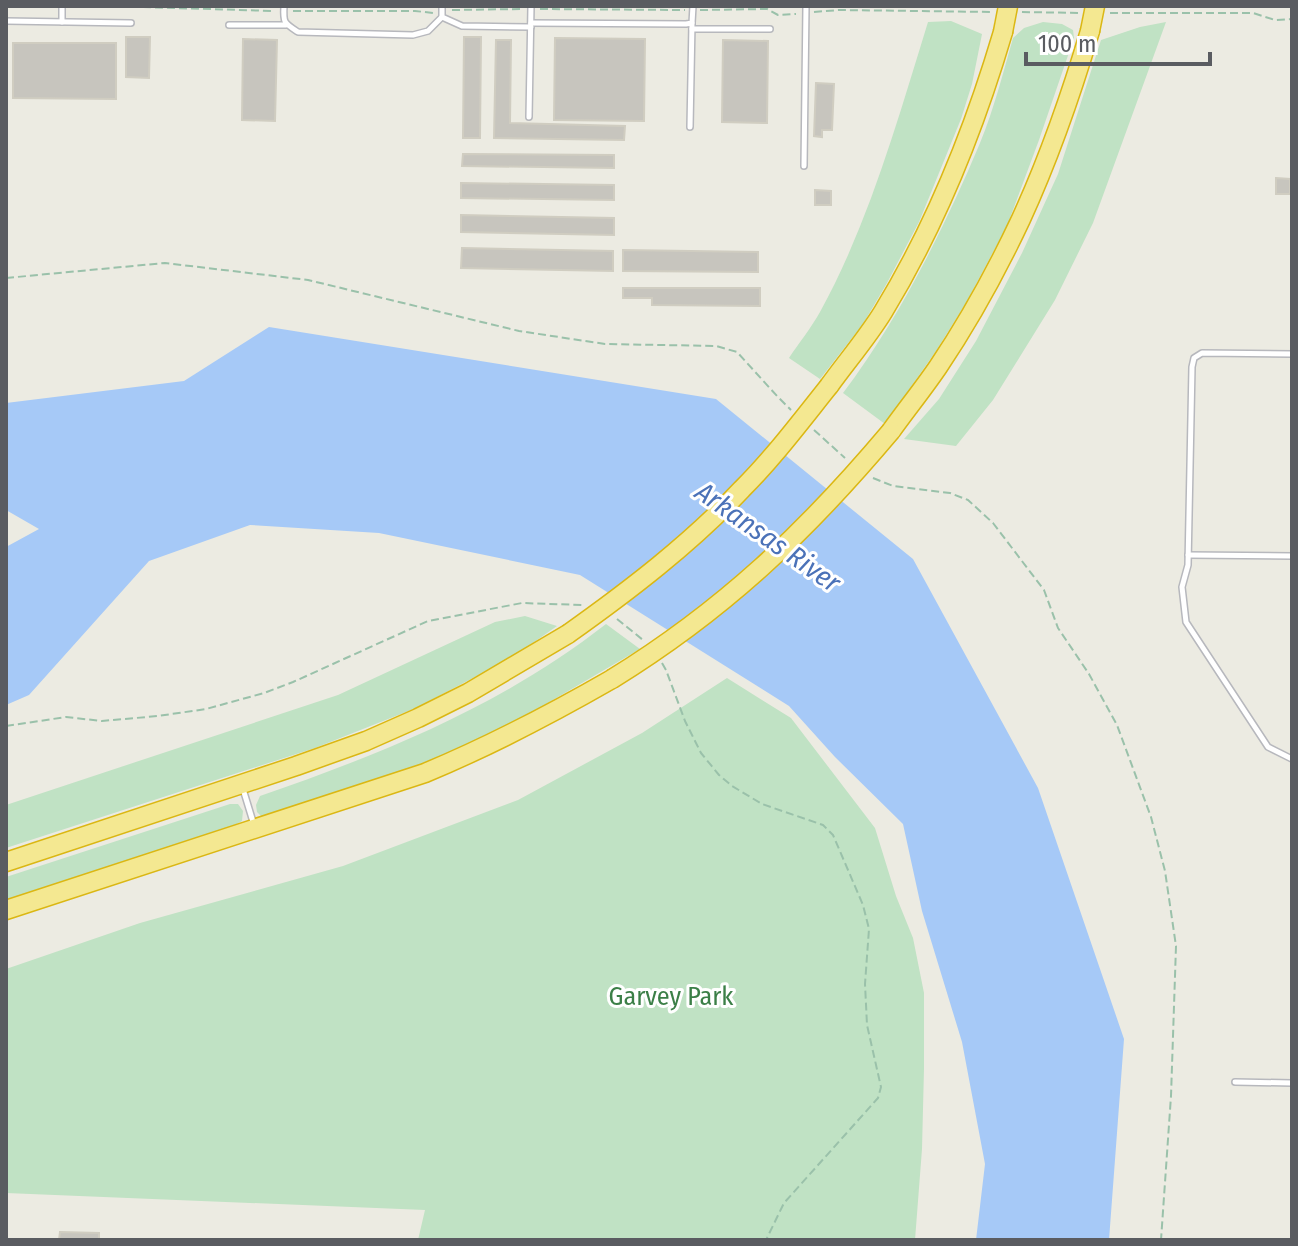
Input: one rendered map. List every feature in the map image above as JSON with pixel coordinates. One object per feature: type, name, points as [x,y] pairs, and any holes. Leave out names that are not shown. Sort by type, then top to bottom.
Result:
[{"type":"highway","points":[[6,862],[366,741],[418,718],[468,693],[568,634],[639,583],[692,538],[786,440],[882,313],[924,237],[954,173],[984,95],[1008,6]]},
{"type":"highway","points":[[6,910],[425,773],[478,751],[612,679],[704,617],[753,576],[847,483],[891,431],[938,367],[967,321],[1021,219],[1073,87],[1095,6]]},
{"type":"lane","points":[[62,6],[62,22]]},
{"type":"lane","points":[[284,6],[283,20],[298,32],[413,35],[428,31],[442,17],[442,6]]},
{"type":"lane","points":[[529,117],[531,6]]},
{"type":"lane","points":[[690,127],[693,6]]},
{"type":"lane","points":[[804,166],[806,6]]},
{"type":"lane","points":[[442,17],[462,26],[674,25],[770,29]]},
{"type":"lane","points":[[6,21],[131,23]]},
{"type":"lane","points":[[229,25],[287,25]]},
{"type":"lane","points":[[1292,354],[1202,353],[1194,358],[1188,565],[1182,587],[1186,622],[1268,747],[1292,759]]},
{"type":"lane","points":[[1188,555],[1292,556]]},
{"type":"lane","points":[[242,784],[255,829]]},
{"type":"lane","points":[[1235,1082],[1292,1083]]},
{"type":"path","points":[[6,726],[66,717],[102,721],[206,709],[293,682],[428,621],[522,603],[590,605]]},
{"type":"path","points":[[613,616],[650,646]]},
{"type":"path","points":[[658,658],[701,753],[719,775],[762,804],[823,825],[833,835],[863,905],[869,929],[865,984],[867,1025],[881,1087],[878,1098],[784,1203],[766,1240]]},
{"type":"green space","points":[[951,21],[982,34],[961,119],[919,222],[887,283],[863,324],[820,379],[789,358],[820,312],[868,207],[928,22]]},
{"type":"green space","points":[[1043,22],[1062,24],[1073,30],[1074,38],[1007,226],[966,303],[885,424],[843,393],[883,335],[951,208],[985,130],[1013,38],[1024,28]]},
{"type":"green space","points":[[1166,22],[1093,223],[1055,300],[993,400],[956,446],[904,439],[939,399],[976,341],[1022,253],[1058,174],[1101,40]]},
{"type":"green space","points":[[525,616],[557,626],[513,657],[416,708],[315,748],[6,848],[6,805],[338,695],[495,622]]},
{"type":"green space","points":[[606,624],[640,649],[500,731],[440,759],[270,816],[261,816],[257,812],[260,796],[352,763],[440,725],[525,679]]},
{"type":"green space","name":"Garvey Park","points":[[727,678],[791,718],[875,828],[913,938],[924,993],[922,1149],[915,1240],[418,1240],[425,1210],[6,1193],[6,969],[140,923],[343,866],[518,800],[642,733]]},
{"type":"green space","points":[[230,804],[238,804],[243,811],[242,821],[231,827],[6,901],[6,877]]},
{"type":"water","name":"Arkansas River","points":[[269,327],[716,399],[913,559],[1038,788],[1124,1039],[1109,1240],[976,1240],[985,1164],[962,1042],[922,911],[903,824],[789,706],[580,575],[379,533],[250,525],[149,561],[29,695],[6,705],[6,547],[39,529],[6,510],[6,403],[184,381]]},
{"type":"building","points":[[126,37],[150,37],[149,78],[126,77]]},
{"type":"building","points":[[464,37],[481,37],[480,138],[463,138]]},
{"type":"building","points":[[555,38],[645,39],[644,121],[554,120]]},
{"type":"building","points":[[243,39],[277,40],[275,121],[242,120]]},
{"type":"building","points":[[496,40],[511,40],[510,123],[625,126],[624,140],[494,138]]},
{"type":"building","points":[[723,40],[768,41],[767,123],[722,122]]},
{"type":"building","points":[[13,43],[116,43],[116,99],[13,98]]},
{"type":"building","points":[[816,83],[834,84],[832,130],[822,130],[822,137],[814,136]]},
{"type":"building","points":[[463,154],[614,155],[614,168],[462,166]]},
{"type":"building","points":[[1276,178],[1290,179],[1290,194],[1276,194]]},
{"type":"building","points":[[461,183],[614,185],[614,200],[461,198]]},
{"type":"building","points":[[815,190],[831,191],[831,205],[815,205]]},
{"type":"building","points":[[461,215],[614,218],[614,235],[461,232]]},
{"type":"building","points":[[462,248],[613,251],[613,271],[461,268]]},
{"type":"building","points":[[623,250],[758,252],[758,272],[623,271]]},
{"type":"building","points":[[623,288],[760,288],[760,306],[652,305],[652,298],[623,298]]},
{"type":"building","points":[[60,1232],[99,1233],[99,1240],[59,1240]]}]
